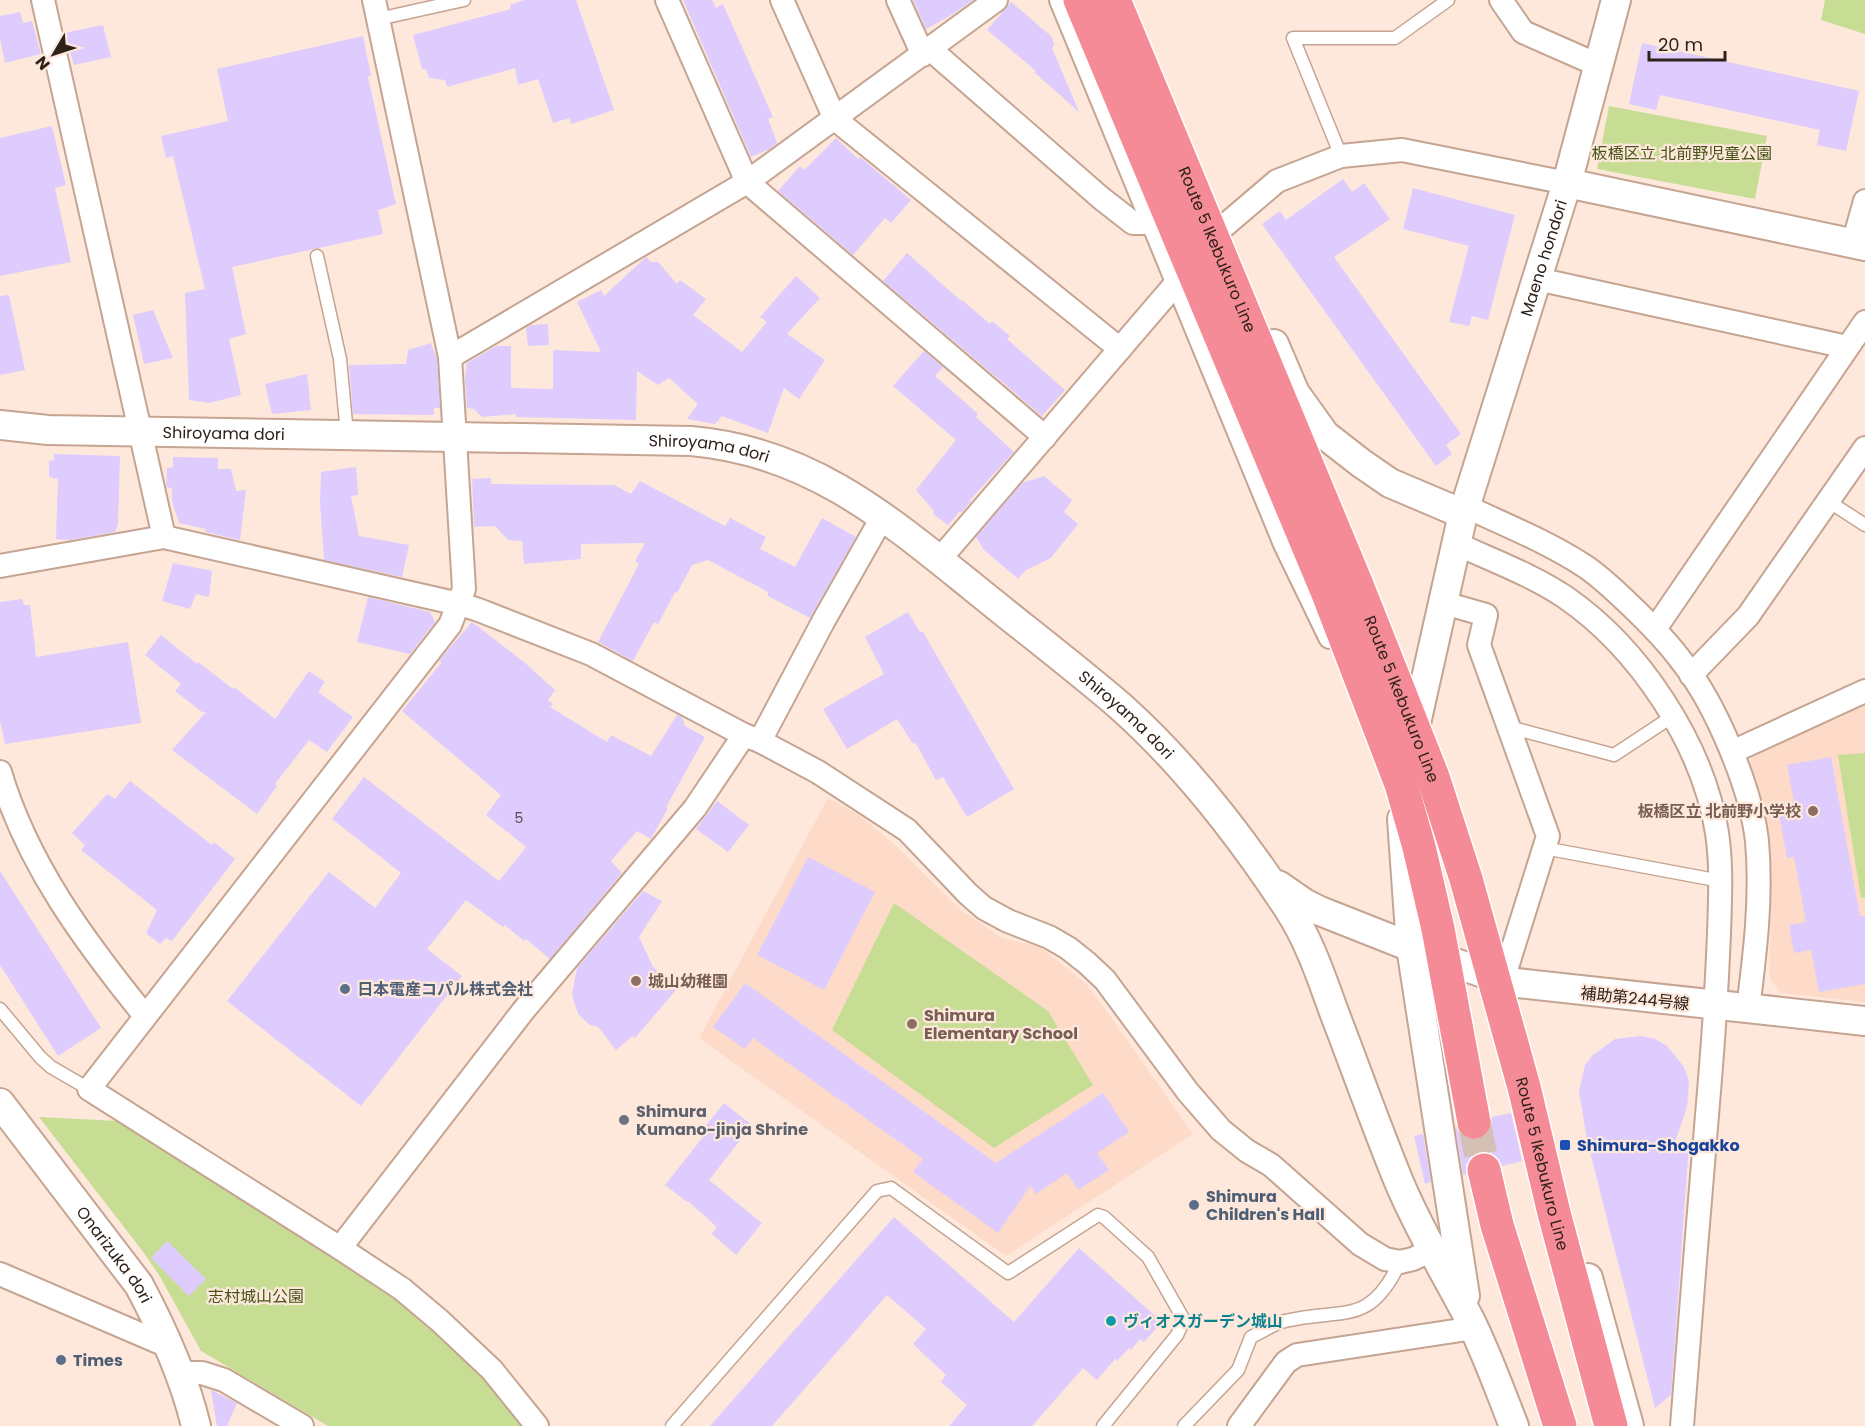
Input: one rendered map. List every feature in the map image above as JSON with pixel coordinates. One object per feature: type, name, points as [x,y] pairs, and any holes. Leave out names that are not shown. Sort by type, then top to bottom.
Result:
[{"type":"highway","name":"Route 5 Ikebukuro Line","points":[[1080,0],[1329,596],[1401,784],[1419,847],[1438,929],[1454,1010],[1467,1095],[1474,1122]]},
{"type":"highway","name":"Route 5 Ikebukuro Line","points":[[1114,0],[1353,574],[1433,777],[1466,879],[1524,1088],[1554,1213],[1611,1426]]},
{"type":"highway","points":[[1484,1170],[1497,1225],[1560,1426]]},
{"type":"street","points":[[43,0],[164,537]]},
{"type":"street","points":[[667,0],[747,182],[1045,437]]},
{"type":"street","points":[[782,0],[835,119],[1120,349]]},
{"type":"street","points":[[898,0],[927,52],[1133,223],[1153,223]]},
{"type":"street","points":[[450,357],[747,182],[996,0]]},
{"type":"street","points":[[1061,0],[1285,544],[1351,681],[1400,791]]},
{"type":"street","points":[[1130,0],[1223,227],[1295,393],[1325,435],[1390,483],[1545,542],[1586,566],[1655,629],[1685,664],[1709,705],[1732,752],[1750,803],[1759,872],[1759,915],[1749,1009]]},
{"type":"street","points":[[1501,0],[1523,32],[1598,65]]},
{"type":"street","name":"Maeno hondori","points":[[1471,1322],[1411,947],[1400,791],[1464,510],[1567,183],[1616,0]]},
{"type":"street","points":[[376,9],[450,357],[464,590],[450,624],[88,1089],[402,1289],[492,1370],[537,1426]]},
{"type":"street","points":[[939,560],[1223,227],[1277,181],[1341,156],[1402,150],[1859,245],[1865,201]]},
{"type":"street","points":[[1537,279],[1847,347]]},
{"type":"street","points":[[1655,629],[1865,322]]},
{"type":"street","name":"Shiroyama dori","points":[[0,425],[48,430],[347,434],[455,438],[660,439],[722,444],[770,457],[834,485],[883,516],[1119,706],[1178,765],[1230,826],[1261,869]]},
{"type":"street","points":[[1691,675],[1748,616],[1865,448]]},
{"type":"street","points":[[340,1248],[523,1011],[752,738],[824,620],[883,516]]},
{"type":"street","points":[[0,566],[164,537],[459,604],[591,654],[818,772],[907,830],[984,908],[1008,921],[1049,937],[1074,953],[1105,980],[1188,1092],[1221,1130],[1247,1151],[1271,1165],[1367,1250],[1385,1259],[1400,1262],[1413,1259],[1431,1250]]},
{"type":"street","points":[[1457,544],[1533,578],[1566,598],[1599,625],[1637,662],[1673,716],[1703,777],[1717,832],[1721,881],[1716,1006],[1682,1426]]},
{"type":"street","points":[[1444,603],[1486,615],[1479,645],[1548,836],[1507,976]]},
{"type":"street","points":[[1732,752],[1865,691]]},
{"type":"street","points":[[1422,699],[1507,976],[1629,1426]]},
{"type":"street","points":[[0,772],[32,852],[72,921],[145,1016]]},
{"type":"street","points":[[1261,869],[1306,938],[1400,1185],[1431,1250],[1471,1322],[1514,1426]]},
{"type":"street","name":"補助第244号線","points":[[1261,869],[1275,883],[1304,903],[1411,947],[1507,976],[1716,1006],[1865,1021]]},
{"type":"street","name":"Onarizuka dori","points":[[6,1118],[132,1276],[170,1347],[181,1373],[196,1426]]},
{"type":"street","points":[[2,1279],[170,1347]]},
{"type":"street","points":[[1239,1426],[1286,1362],[1297,1355],[1471,1322]]},
{"type":"street","points":[[181,1373],[202,1373],[224,1380],[302,1426]]},
{"type":"lane","points":[[376,9],[464,0]]},
{"type":"lane","points":[[1341,156],[1293,38],[1395,38],[1448,0]]},
{"type":"lane","points":[[317,256],[340,359],[347,434]]},
{"type":"lane","points":[[1828,501],[1865,525]]},
{"type":"lane","points":[[1509,727],[1614,755],[1673,716]]},
{"type":"lane","points":[[1544,848],[1721,881]]},
{"type":"lane","points":[[0,1009],[51,1067],[88,1089]]},
{"type":"lane","points":[[672,1426],[877,1191],[891,1188],[1008,1273],[1098,1215],[1104,1216],[1148,1257],[1184,1320],[1177,1335],[1102,1426]]},
{"type":"lane","points":[[1184,1426],[1238,1370],[1251,1337],[1283,1321],[1354,1311],[1369,1305],[1390,1283],[1400,1262]]},
{"type":"shaded area","name":"板橋区立 北前野小学校","points":[[1865,705],[1865,1002],[1781,993],[1770,979],[1771,858],[1750,765],[1752,756]]},
{"type":"shaded area","name":"Shimura Elementary School","points":[[828,798],[859,815],[895,845],[961,910],[1002,938],[1039,946],[1086,984],[1193,1134],[1006,1256],[699,1038]]},
{"type":"green space","points":[[1825,0],[1865,0],[1865,34],[1821,20]]},
{"type":"green space","name":"板橋区立 北前野児童公園","points":[[1609,106],[1767,136],[1755,199],[1597,169]]},
{"type":"green space","points":[[1865,753],[1865,898],[1861,898],[1838,755]]},
{"type":"green space","points":[[894,903],[1048,1011],[1093,1085],[994,1148],[832,1030]]},
{"type":"green space","name":"志村城山公園","points":[[39,1117],[118,1121],[324,1249],[394,1296],[470,1363],[524,1426],[328,1426],[201,1351],[159,1275],[144,1253]]},
{"type":"building","points":[[524,0],[576,0],[614,110],[571,124],[569,118],[553,123],[538,79],[518,85],[515,68],[447,87],[445,80],[429,78],[426,69],[422,69],[413,35],[511,9],[510,5]]},
{"type":"building","points":[[683,0],[712,0],[716,8],[723,4],[773,117],[768,119],[777,143],[770,149],[751,157]]},
{"type":"building","points":[[913,0],[973,0],[926,29]]},
{"type":"building","points":[[1011,2],[1052,37],[1054,45],[1052,48],[1079,112],[1034,72],[1036,71],[987,30]]},
{"type":"building","points":[[20,12],[23,23],[32,21],[41,54],[5,63],[0,38],[0,16]]},
{"type":"building","points":[[103,25],[111,57],[74,65],[64,33]]},
{"type":"building","points":[[363,36],[371,76],[368,77],[396,204],[378,210],[383,234],[232,267],[246,334],[229,339],[241,395],[209,403],[189,400],[185,293],[205,289],[173,156],[166,158],[161,136],[228,121],[217,69]]},
{"type":"building","points":[[1642,43],[1859,91],[1846,151],[1817,145],[1820,130],[1660,95],[1656,110],[1629,104]]},
{"type":"building","points":[[52,126],[66,185],[55,188],[71,262],[0,276],[0,138]]},
{"type":"building","points":[[836,138],[858,159],[860,157],[911,200],[891,223],[885,218],[853,255],[778,191],[800,166],[804,170]]},
{"type":"building","points":[[1343,179],[1352,192],[1364,183],[1390,219],[1334,257],[1461,434],[1446,445],[1452,454],[1436,466],[1262,224],[1280,211],[1286,220]]},
{"type":"building","points":[[1413,188],[1515,215],[1488,320],[1472,316],[1469,326],[1449,322],[1469,246],[1403,229]]},
{"type":"building","points":[[907,253],[961,301],[990,324],[992,321],[1010,336],[1007,339],[1065,390],[1042,416],[883,281]]},
{"type":"building","points":[[646,257],[651,262],[658,262],[677,284],[680,280],[706,299],[693,315],[742,352],[767,322],[760,317],[796,276],[820,298],[787,334],[825,360],[799,399],[784,388],[768,433],[722,416],[715,424],[687,419],[698,404],[669,378],[658,385],[637,371],[636,420],[516,417],[516,414],[482,417],[474,409],[467,408],[465,378],[467,363],[496,346],[511,346],[511,388],[553,389],[553,350],[601,352],[577,302],[601,290],[604,296]]},
{"type":"building","points":[[9,295],[25,370],[0,375],[0,296]]},
{"type":"building","points":[[153,310],[173,358],[144,364],[133,315]]},
{"type":"building","points":[[548,324],[549,345],[528,346],[526,328],[531,325]]},
{"type":"building","points":[[431,343],[437,359],[440,408],[434,408],[434,415],[353,414],[349,365],[406,364],[408,350]]},
{"type":"building","points":[[924,351],[943,367],[935,376],[978,414],[976,417],[1014,452],[948,525],[933,514],[934,511],[916,490],[956,440],[893,386]]},
{"type":"building","points":[[307,374],[311,410],[272,414],[265,384]]},
{"type":"building","points":[[54,454],[120,456],[118,524],[115,532],[70,540],[56,539],[58,479],[49,477],[49,461],[54,460]]},
{"type":"building","points":[[173,457],[218,458],[218,469],[231,469],[236,491],[246,490],[240,540],[179,523],[172,501],[172,488],[166,487],[167,468],[173,467]]},
{"type":"building","points":[[356,467],[358,495],[351,496],[359,536],[409,545],[402,577],[324,560],[320,503],[321,472]]},
{"type":"building","points":[[1044,476],[1072,500],[1064,512],[1078,524],[1051,558],[1026,570],[1018,579],[984,550],[976,537],[1022,483]]},
{"type":"building","points":[[491,478],[491,484],[614,485],[631,494],[640,481],[725,526],[730,518],[766,537],[760,549],[795,567],[822,518],[856,537],[810,618],[768,596],[768,592],[708,560],[692,565],[658,624],[654,622],[633,661],[598,642],[639,564],[635,561],[645,543],[581,544],[581,559],[524,564],[522,541],[508,540],[495,526],[474,527],[472,479]]},
{"type":"building","points":[[173,563],[212,571],[209,597],[196,594],[190,609],[162,601]]},
{"type":"building","points":[[368,597],[430,612],[435,622],[410,654],[357,642]]},
{"type":"building","points":[[22,599],[24,605],[30,605],[36,657],[128,642],[141,723],[5,744],[0,721],[0,602]]},
{"type":"building","points":[[908,612],[920,632],[923,632],[1014,789],[967,817],[943,777],[936,780],[915,742],[913,744],[897,719],[847,749],[823,709],[884,674],[865,637]]},
{"type":"building","points":[[472,622],[524,662],[555,690],[548,700],[553,704],[550,707],[607,742],[611,735],[651,756],[677,715],[682,717],[685,726],[705,737],[651,839],[637,831],[611,861],[622,873],[550,959],[526,939],[524,941],[505,925],[503,927],[466,900],[427,949],[462,976],[361,1106],[227,1001],[329,872],[375,908],[401,873],[332,819],[364,777],[499,881],[526,847],[486,815],[501,795],[402,711],[442,662],[439,661]]},
{"type":"building","points":[[161,635],[197,664],[198,662],[233,689],[234,687],[275,719],[309,671],[325,682],[318,692],[353,717],[327,752],[309,740],[275,784],[277,786],[257,814],[172,750],[206,712],[202,712],[175,691],[181,684],[145,655]]},
{"type":"building","points":[[1831,757],[1860,916],[1865,916],[1865,984],[1819,992],[1811,950],[1794,953],[1789,925],[1806,922],[1794,857],[1787,858],[1777,804],[1794,801],[1787,765]]},
{"type":"building","points":[[130,781],[212,845],[214,842],[235,859],[172,941],[166,938],[160,944],[146,933],[157,910],[81,850],[85,845],[72,833],[107,794],[115,799]]},
{"type":"building","points":[[717,801],[749,825],[728,852],[696,829]]},
{"type":"building","points":[[808,857],[875,892],[824,990],[757,955]]},
{"type":"building","points":[[0,871],[101,1028],[58,1056],[0,965]]},
{"type":"building","points":[[643,891],[662,901],[639,937],[653,967],[676,990],[635,1038],[632,1036],[616,1050],[598,1027],[590,1025],[578,1014],[572,995],[577,968]]},
{"type":"building","points":[[745,983],[996,1163],[1103,1093],[1129,1132],[1097,1153],[1109,1170],[1078,1190],[1067,1173],[1036,1194],[1030,1186],[998,1233],[913,1172],[923,1159],[753,1038],[745,1049],[713,1027]]},
{"type":"building","points":[[1641,1036],[1655,1039],[1667,1046],[1684,1067],[1689,1081],[1687,1107],[1672,1151],[1689,1145],[1671,1395],[1655,1408],[1587,1140],[1579,1091],[1585,1065],[1593,1055],[1615,1039]]},
{"type":"building","points":[[724,1103],[752,1125],[709,1180],[762,1223],[736,1255],[712,1234],[717,1227],[688,1201],[665,1185],[707,1132],[704,1128]]},
{"type":"building","points":[[1511,1113],[1522,1161],[1502,1166],[1498,1158],[1490,1152],[1479,1152],[1471,1157],[1466,1165],[1466,1174],[1463,1175],[1455,1126],[1460,1135],[1467,1139],[1478,1140],[1486,1137],[1491,1129],[1492,1117]]},
{"type":"building","points":[[1423,1134],[1431,1182],[1425,1184],[1414,1136]]},
{"type":"building","name":"ヴィオスガーデン城山","points":[[894,1217],[1014,1322],[1079,1248],[1162,1322],[1144,1342],[1140,1339],[1131,1350],[1129,1348],[1117,1361],[1115,1359],[1097,1380],[1083,1368],[1032,1426],[949,1426],[967,1405],[941,1382],[946,1375],[913,1344],[926,1329],[887,1295],[772,1426],[710,1426]]},
{"type":"building","points":[[167,1241],[206,1279],[189,1296],[151,1258]]},
{"type":"building","points":[[211,1390],[237,1403],[227,1426],[217,1426]]},
{"type":"tunnel","points":[[1474,1122],[1484,1170]]},
{"type":"place","name":"板橋区立 北前野小学校","points":[[1813,811]]},
{"type":"place","name":"城山幼稚園","points":[[636,981]]},
{"type":"place","name":"日本電産コパル株式会社","points":[[345,989]]},
{"type":"place","name":"Shimura Elementary School","points":[[912,1024]]},
{"type":"place","name":"Shimura Kumano-jinja Shrine","points":[[624,1120]]},
{"type":"place","name":"Shimura-Shogakko","points":[[1565,1145]]},
{"type":"place","name":"Shimura Children's Hall","points":[[1194,1205]]},
{"type":"place","name":"ヴィオスガーデン城山","points":[[1111,1321]]},
{"type":"place","name":"Times","points":[[61,1360]]}]
